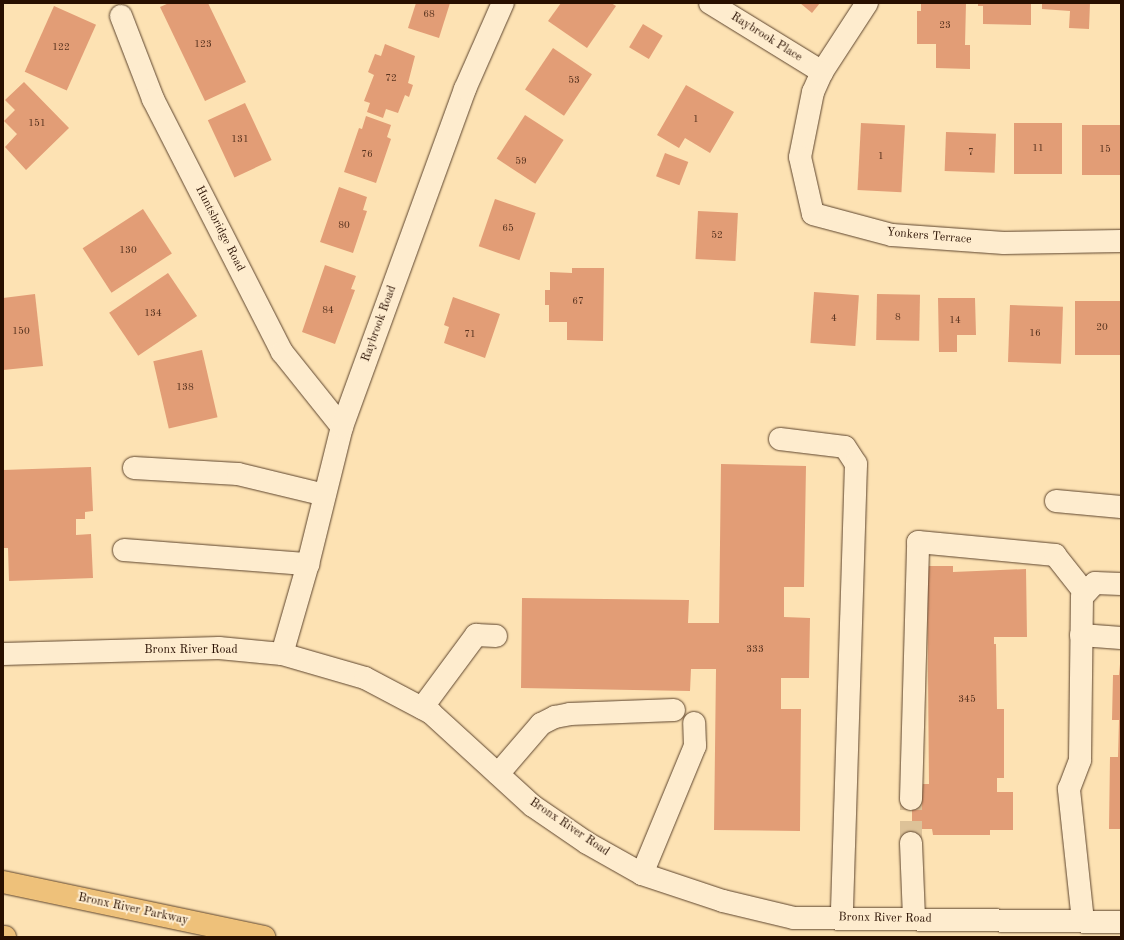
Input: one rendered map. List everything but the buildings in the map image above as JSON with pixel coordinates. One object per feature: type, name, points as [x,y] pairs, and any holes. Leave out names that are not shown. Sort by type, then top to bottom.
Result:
[{"type":"highway","name":"Bronx River Parkway","points":[[3,882],[264,937]]},
{"type":"street","name":"Raybrook Road","points":[[282,654],[308,564],[342,427],[465,89],[503,3]]},
{"type":"street","name":"Raybrook Place","points":[[710,3],[822,72]]},
{"type":"street","points":[[822,72],[867,3]]},
{"type":"street","name":"Huntsbridge Road","points":[[121,16],[153,99],[282,352],[342,427]]},
{"type":"street","name":"Yonkers Terrace","points":[[822,72],[813,92],[800,157],[813,214],[892,235],[1004,243],[1121,241]]},
{"type":"street","points":[[780,439],[845,447],[856,464],[842,919]]},
{"type":"street","points":[[134,468],[238,474],[325,495]]},
{"type":"street","points":[[1056,502],[1121,507]]},
{"type":"street","points":[[911,799],[918,542],[1055,555],[1085,593]]},
{"type":"street","points":[[124,550],[308,564]]},
{"type":"street","points":[[1083,921],[1068,789],[1080,760],[1082,597],[1095,583],[1121,584]]},
{"type":"street","points":[[422,708],[476,635],[496,636]]},
{"type":"street","points":[[1081,635],[1121,638]]},
{"type":"street","name":"Bronx River Road","points":[[3,654],[219,648],[282,654],[365,678],[431,713],[533,806],[587,843],[642,874],[723,901],[794,918],[1121,922]]},
{"type":"street","points":[[498,774],[541,724],[555,717],[570,714],[674,710]]},
{"type":"street","points":[[642,874],[695,746],[694,723]]},
{"type":"street","points":[[911,843],[914,919]]},
{"type":"tunnel","points":[[911,799],[911,843]]}]
